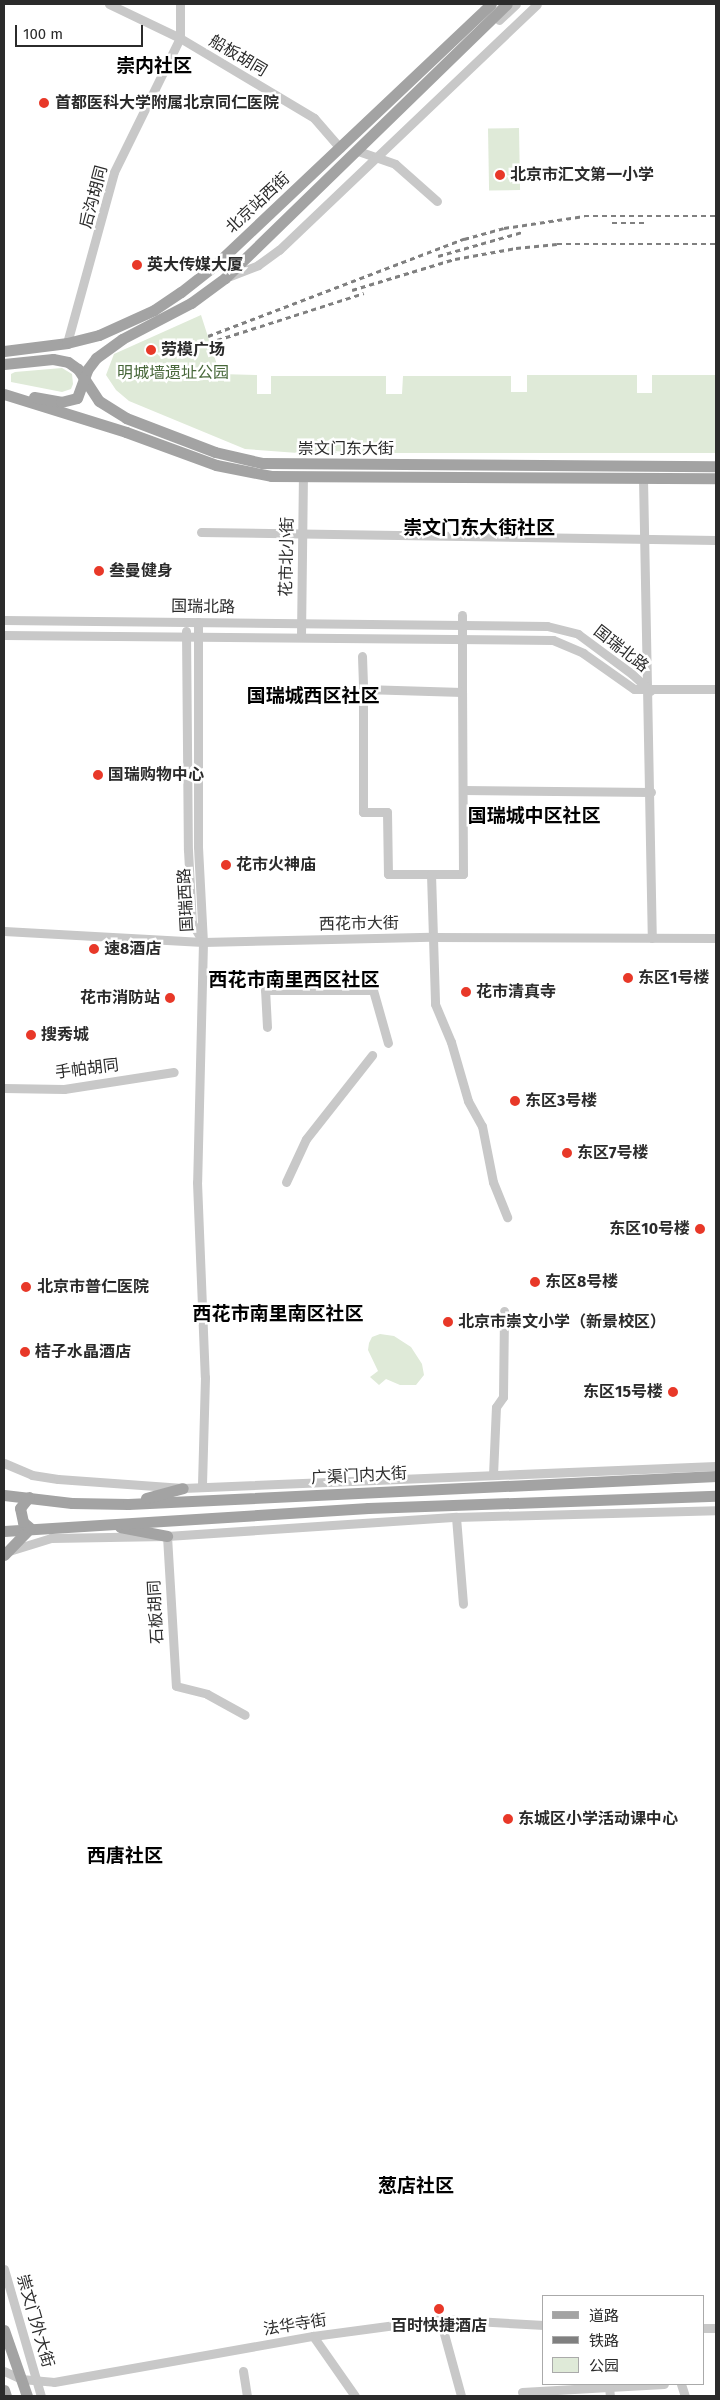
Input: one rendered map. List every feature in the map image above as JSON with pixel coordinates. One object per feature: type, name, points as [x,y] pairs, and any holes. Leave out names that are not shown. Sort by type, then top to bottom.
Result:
[{"type":"main road","name":"北京站西街","points":[[4,351],[67,343],[99,335],[132,321],[181,292],[214,266],[491,4]]},
{"type":"main road","name":"北京站西街","points":[[84,381],[96,358],[122,339],[191,303],[225,278],[507,4]]},
{"type":"main road","points":[[4,364],[60,360],[74,365],[84,381]]},
{"type":"main road","name":"崇文门东大街","points":[[7,395],[70,402],[77,398],[84,381]]},
{"type":"main road","name":"崇文门东大街","points":[[84,381],[99,401],[126,418],[215,452],[262,463],[716,466]]},
{"type":"main road","name":"崇文门东大街","points":[[7,395],[226,468],[253,474],[303,478],[716,478]]},
{"type":"main road","name":"广渠门内大街","points":[[4,1495],[29,1496],[72,1503],[128,1504],[716,1476]]},
{"type":"main road","points":[[128,1504],[183,1488]]},
{"type":"main road","points":[[4,1555],[30,1528],[23,1522],[20,1508],[29,1496]]},
{"type":"main road","name":"广渠门内大街","points":[[4,1531],[368,1508],[716,1496]]},
{"type":"main road","points":[[101,1524],[167,1536]]},
{"type":"main road","name":"崇文门外大街","points":[[4,2330],[27,2396]]},
{"type":"main road","points":[[4,2390],[6,2396]]},
{"type":"street","name":"船板胡同","points":[[109,4],[180,38],[314,118],[340,148]]},
{"type":"street","points":[[180,4],[180,38]]},
{"type":"street","name":"北京站西街","points":[[458,53],[516,4]]},
{"type":"street","points":[[225,278],[258,265],[279,250],[375,156],[537,4]]},
{"type":"street","name":"后沟胡同","points":[[67,343],[100,231],[114,172],[180,38]]},
{"type":"street","points":[[358,150],[394,164],[437,201]]},
{"type":"street","name":"花市北小街","points":[[301,636],[303,478]]},
{"type":"street","points":[[643,478],[642,538],[650,691],[652,938]]},
{"type":"street","points":[[202,532],[716,540]]},
{"type":"street","points":[[362,656],[364,812],[387,812],[388,874],[464,874],[462,615]]},
{"type":"street","name":"国瑞北路","points":[[4,620],[462,625],[565,629],[578,634],[650,691]]},
{"type":"street","name":"国瑞西路","points":[[186,622],[188,859],[192,923],[203,942]]},
{"type":"street","name":"国瑞西路","points":[[198,622],[198,847],[203,942]]},
{"type":"street","name":"国瑞北路","points":[[4,635],[462,639],[562,642],[634,689],[650,691]]},
{"type":"street","points":[[650,691],[716,688]]},
{"type":"street","points":[[363,689],[462,692]]},
{"type":"street","points":[[463,790],[651,792]]},
{"type":"street","points":[[431,874],[431,937],[437,1012],[451,1042],[468,1101],[482,1126],[493,1182],[507,1217]]},
{"type":"street","name":"西花市大街","points":[[4,932],[203,942],[431,937],[716,938]]},
{"type":"street","points":[[202,1486],[205,1376],[197,1182],[203,942]]},
{"type":"street","points":[[267,1027],[265,990],[373,990],[388,1043]]},
{"type":"street","points":[[286,1182],[306,1139],[372,1055]]},
{"type":"street","name":"手帕胡同","points":[[4,1088],[64,1089],[174,1072]]},
{"type":"street","points":[[493,1475],[496,1407],[503,1397],[504,1311]]},
{"type":"street","name":"广渠门内大街","points":[[4,1463],[32,1475],[58,1479],[183,1488],[716,1466]]},
{"type":"street","points":[[4,1555],[51,1538],[167,1536],[456,1517],[716,1510]]},
{"type":"street","points":[[456,1517],[463,1604]]},
{"type":"street","name":"石板胡同","points":[[167,1536],[176,1686],[207,1694],[245,1715]]},
{"type":"street","name":"崇文门外大街","points":[[4,2269],[41,2396]]},
{"type":"street","points":[[440,2319],[461,2396]]},
{"type":"street","name":"法华寺街","points":[[21,2379],[36,2382],[54,2382],[313,2336],[440,2319],[542,2325]]},
{"type":"street","points":[[313,2336],[355,2396]]},
{"type":"street","points":[[4,2371],[21,2379]]},
{"type":"street","points":[[243,2371],[247,2396]]},
{"type":"street","points":[[4,2376],[21,2379]]},
{"type":"street","points":[[522,2392],[609,2391],[656,2385]]},
{"type":"green space","points":[[519,128],[520,190],[489,191],[488,129]]},
{"type":"green space","name":"明城墙遗址公园","points":[[201,315],[220,374],[257,375],[257,394],[271,394],[271,376],[386,376],[386,394],[402,394],[403,376],[511,376],[511,392],[527,392],[527,375],[637,375],[637,393],[652,393],[652,375],[716,375],[716,453],[298,453],[245,449],[129,401],[116,390],[106,375],[114,354]]},
{"type":"green space","points":[[62,368],[72,374],[73,384],[71,389],[62,392],[11,382],[11,374],[15,372]]},
{"type":"green space","points":[[380,1334],[394,1336],[411,1347],[422,1364],[424,1375],[416,1385],[400,1385],[386,1379],[379,1385],[370,1377],[378,1371],[368,1350],[369,1343],[372,1337]]},
{"type":"railway","points":[[208,336],[464,239],[504,228],[584,216],[716,216]]},
{"type":"railway","points":[[612,223],[647,223]]},
{"type":"railway","points":[[438,256],[522,232]]},
{"type":"railway","points":[[352,290],[455,259],[516,248],[557,244],[716,244]]},
{"type":"railway","points":[[217,340],[364,293]]},
{"type":"place","name":"首都医科大学附属北京同仁医院","points":[[44,103]]},
{"type":"place","name":"北京市汇文第一小学","points":[[500,175]]},
{"type":"place","name":"英大传媒大厦","points":[[137,265]]},
{"type":"place","name":"劳模广场","points":[[151,350]]},
{"type":"place","name":"叁曼健身","points":[[99,571]]},
{"type":"place","name":"国瑞购物中心","points":[[98,775]]},
{"type":"place","name":"花市火神庙","points":[[226,865]]},
{"type":"place","name":"速8酒店","points":[[94,949]]},
{"type":"place","name":"东区1号楼","points":[[628,978]]},
{"type":"place","name":"花市清真寺","points":[[466,992]]},
{"type":"place","name":"花市消防站","points":[[170,998]]},
{"type":"place","name":"搜秀城","points":[[31,1035]]},
{"type":"place","name":"东区3号楼","points":[[515,1101]]},
{"type":"place","name":"东区7号楼","points":[[567,1153]]},
{"type":"place","name":"东区10号楼","points":[[700,1229]]},
{"type":"place","name":"东区8号楼","points":[[535,1282]]},
{"type":"place","name":"北京市普仁医院","points":[[26,1287]]},
{"type":"place","name":"北京市崇文小学（新景校区）","points":[[448,1322]]},
{"type":"place","name":"桔子水晶酒店","points":[[25,1352]]},
{"type":"place","name":"东区15号楼","points":[[673,1392]]},
{"type":"place","name":"东城区小学活动课中心","points":[[508,1819]]},
{"type":"place","name":"百时快捷酒店","points":[[439,2309]]},
{"type":"district","name":"崇内社区","points":[[154,66]]},
{"type":"district","name":"崇文门东大街社区","points":[[479,528]]},
{"type":"district","name":"国瑞城西区社区","points":[[313,696]]},
{"type":"district","name":"国瑞城中区社区","points":[[534,816]]},
{"type":"district","name":"西花市南里西区社区","points":[[294,980]]},
{"type":"district","name":"西花市南里南区社区","points":[[278,1314]]},
{"type":"district","name":"西唐社区","points":[[125,1856]]},
{"type":"district","name":"葱店社区","points":[[416,2186]]}]
